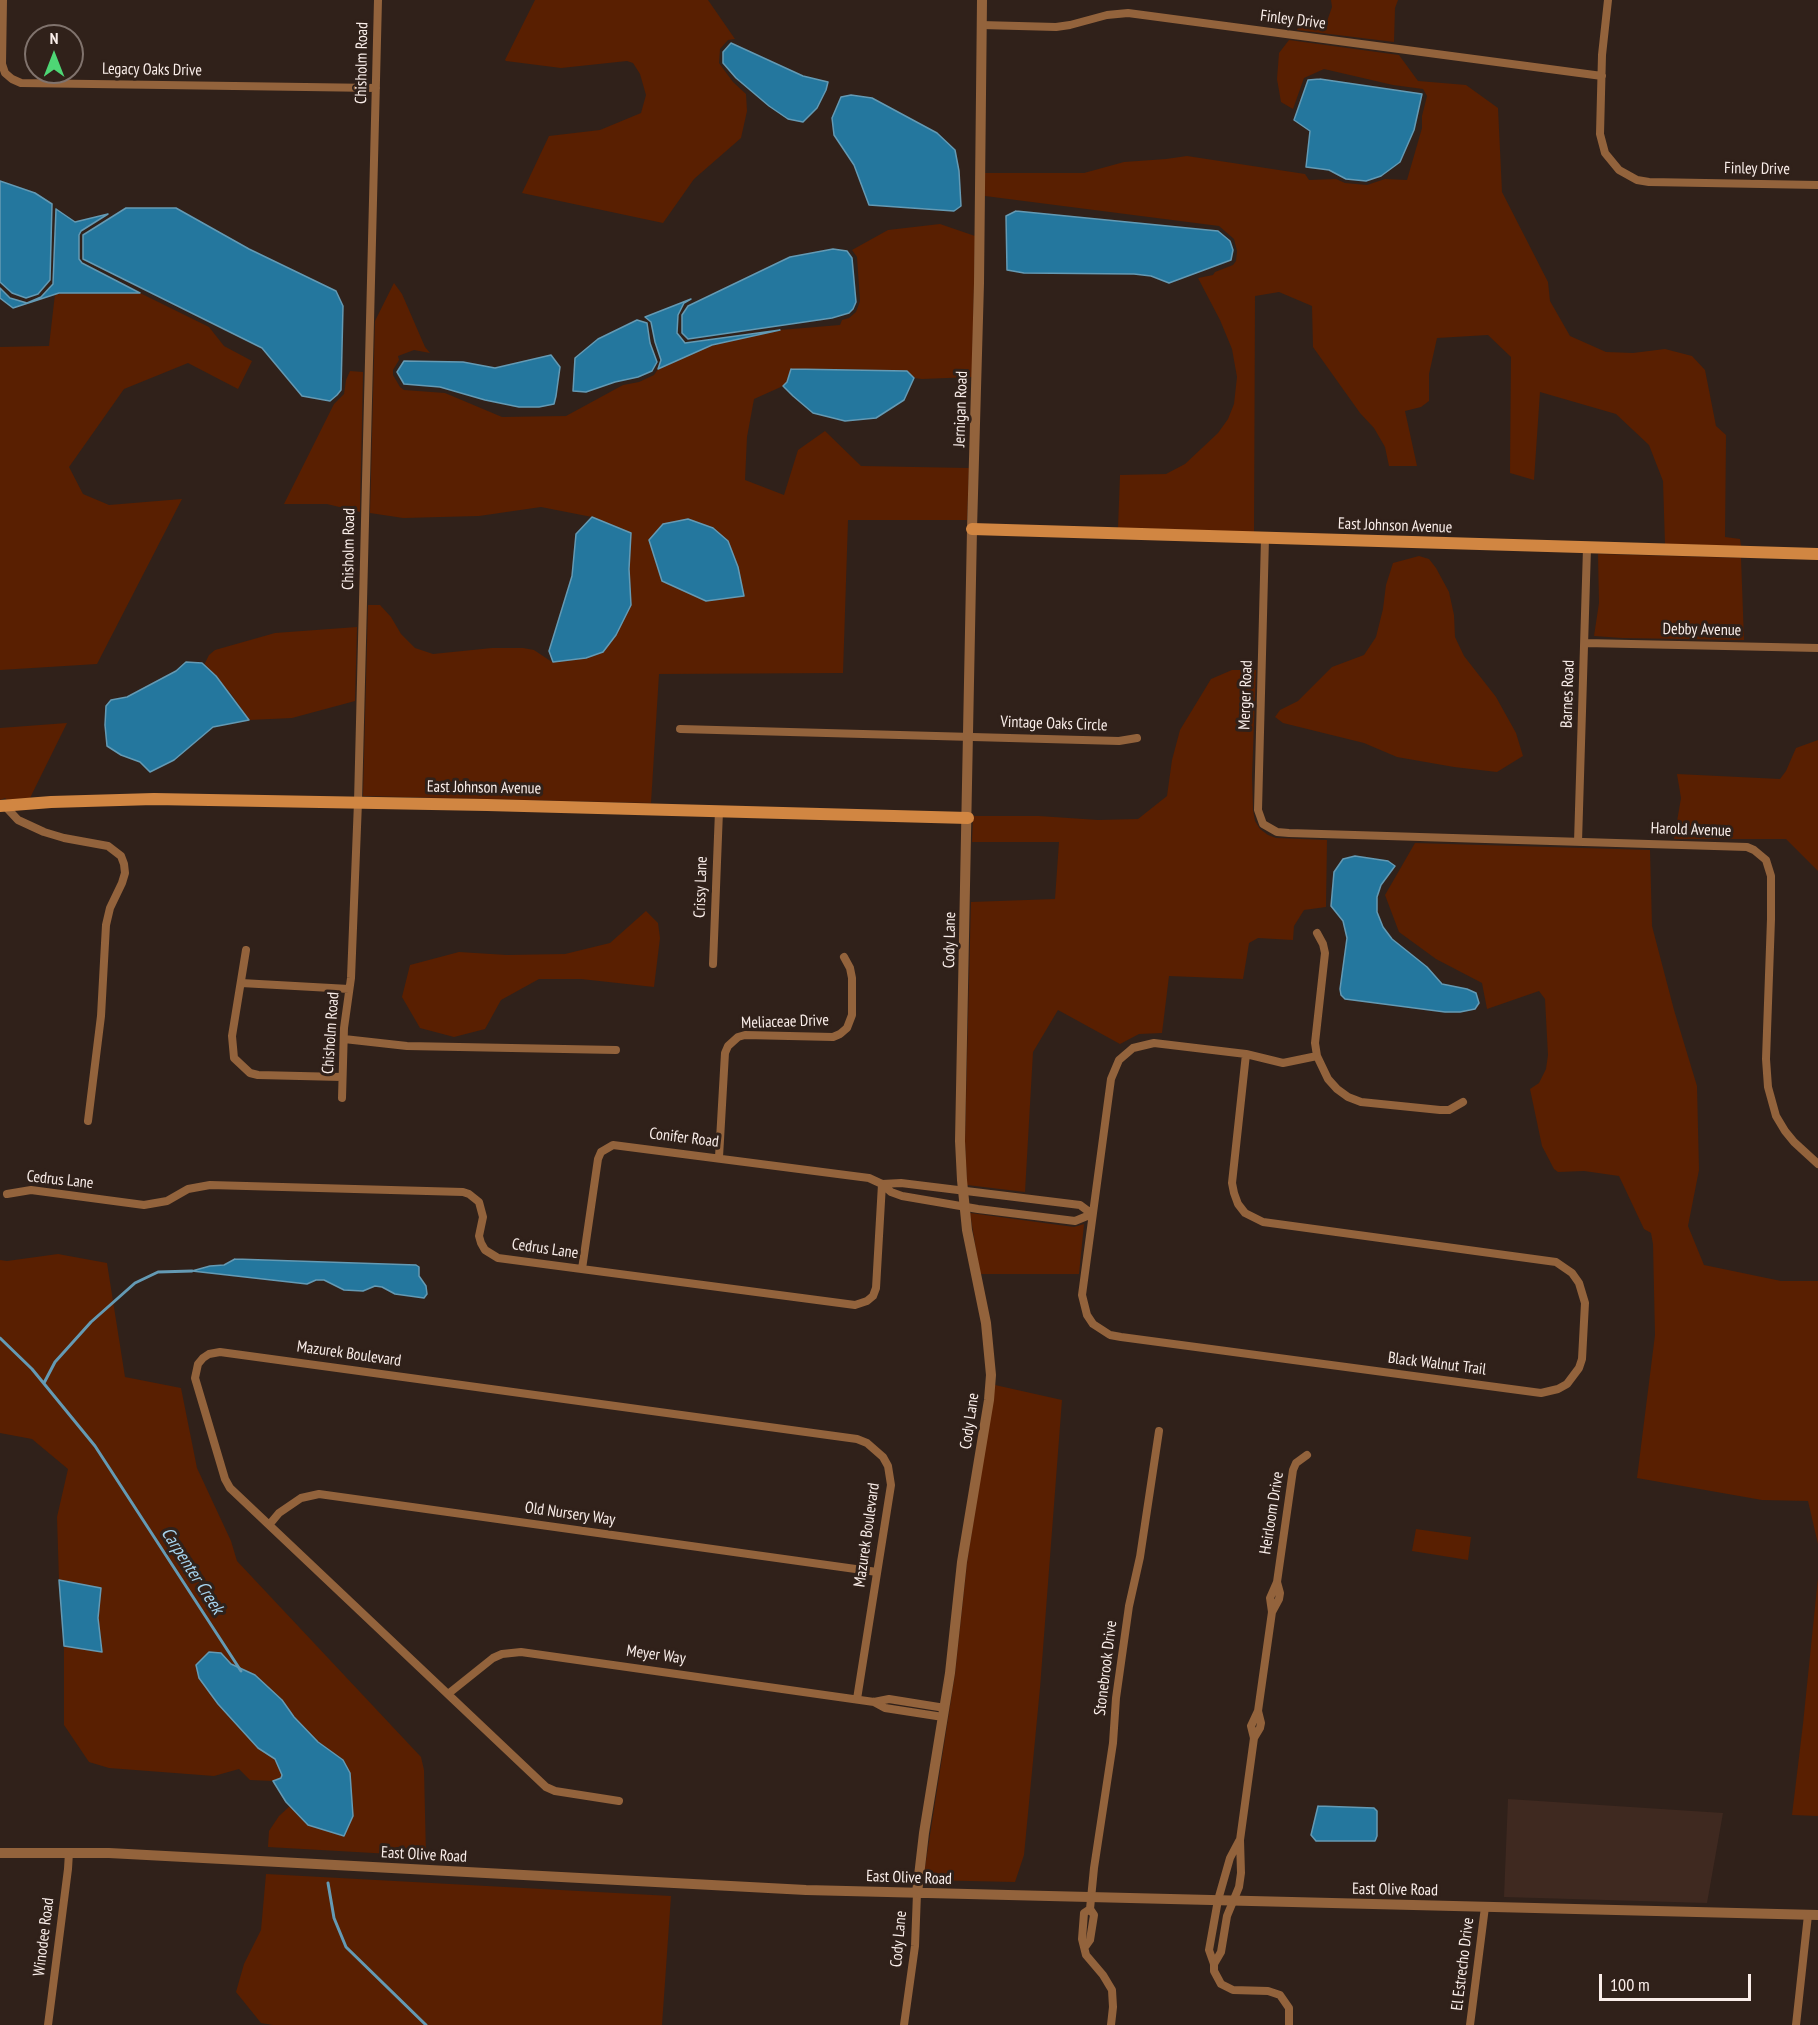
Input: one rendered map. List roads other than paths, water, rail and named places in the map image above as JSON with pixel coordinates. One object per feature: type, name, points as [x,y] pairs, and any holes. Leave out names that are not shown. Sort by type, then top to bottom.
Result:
[{"type":"main road","name":"East Johnson Avenue","points":[[972,529],[1818,554]]},
{"type":"main road","name":"East Johnson Avenue","points":[[2,806],[133,799],[358,802],[968,818]]},
{"type":"street","name":"Legacy Oaks Drive","points":[[3,0],[2,64],[5,73],[21,83],[376,88]]},
{"type":"street","name":"Chisholm Road","points":[[342,1098],[358,802],[378,0]]},
{"type":"street","name":"Jernigan Road","points":[[968,818],[972,529],[979,283],[982,0]]},
{"type":"street","name":"Finley Drive","points":[[1608,0],[1602,55],[1600,134],[1602,146],[1611,162],[1625,175],[1649,182],[1818,185]]},
{"type":"street","name":"Finley Drive","points":[[981,25],[1056,27],[1107,15],[1128,13],[1602,75]]},
{"type":"street","name":"Merger Road","points":[[1265,538],[1258,810],[1260,818],[1270,830],[1289,833]]},
{"type":"street","name":"Barnes Road","points":[[1578,842],[1587,548]]},
{"type":"street","name":"Debby Avenue","points":[[1585,643],[1818,648]]},
{"type":"street","name":"Vintage Oaks Circle","points":[[680,729],[1119,741],[1137,738]]},
{"type":"street","points":[[2,806],[18,820],[44,832],[108,846],[121,856],[124,864],[125,873],[110,908],[106,925],[101,1016],[88,1121]]},
{"type":"street","name":"Crissy Lane","points":[[713,964],[719,811]]},
{"type":"street","name":"Cody Lane","points":[[904,2025],[915,1946],[919,1869],[944,1713],[962,1562],[989,1401],[991,1374],[987,1323],[973,1266],[962,1190],[960,1129],[968,818]]},
{"type":"street","name":"Harold Avenue","points":[[1289,833],[1747,847],[1762,854],[1767,861],[1771,876],[1768,1087],[1776,1116],[1785,1131],[1818,1164]]},
{"type":"street","points":[[1317,933],[1325,953],[1316,1037],[1317,1056],[1322,1069],[1337,1089],[1361,1102],[1440,1110],[1449,1110],[1463,1102]]},
{"type":"street","points":[[246,950],[232,1036],[234,1058],[250,1073],[258,1076],[342,1077]]},
{"type":"street","name":"Meliaceae Drive","points":[[719,1157],[724,1053],[728,1046],[732,1041],[745,1035],[833,1037],[840,1034],[847,1028],[852,1016],[852,978],[844,957]]},
{"type":"street","points":[[241,983],[349,989]]},
{"type":"street","points":[[344,1039],[406,1046],[616,1050]]},
{"type":"street","name":"Black Walnut Trail","points":[[1246,1054],[1232,1183],[1238,1204],[1245,1212],[1263,1222],[1556,1262],[1572,1273],[1579,1283],[1585,1303],[1582,1359],[1574,1378],[1558,1389],[1541,1393],[1110,1335],[1093,1324],[1083,1305],[1082,1295],[1111,1079],[1119,1060],[1133,1048],[1154,1043],[1246,1054],[1283,1063],[1317,1056]]},
{"type":"street","name":"Conifer Road","points":[[582,1269],[598,1159],[606,1148],[620,1144],[869,1178],[902,1196],[964,1206],[1075,1221],[1092,1214]]},
{"type":"street","name":"Conifer Road","points":[[882,1184],[901,1182],[1080,1205],[1092,1214]]},
{"type":"street","name":"Cedrus Lane","points":[[7,1194],[31,1190],[144,1205],[167,1201],[188,1189],[210,1185],[462,1192],[470,1194],[479,1202],[483,1217],[481,1244],[490,1255],[855,1305],[862,1304],[873,1296],[876,1288],[882,1184]]},
{"type":"street","name":"Mazurek Boulevard","points":[[619,1801],[555,1791],[546,1787],[230,1488],[225,1479],[195,1378],[198,1364],[209,1354],[220,1352],[857,1439],[876,1449],[888,1466],[891,1485],[857,1699]]},
{"type":"street","name":"Stonebrook Drive","points":[[1111,2025],[1112,1990],[1103,1974],[1086,1955],[1085,1947],[1090,1940],[1094,1915],[1091,1904],[1094,1868],[1113,1743],[1116,1698],[1129,1606],[1142,1547],[1159,1431]]},
{"type":"street","name":"Heirloom Drive","points":[[1214,1964],[1221,1952],[1227,1916],[1239,1887],[1240,1840],[1254,1738],[1260,1728],[1258,1711],[1272,1612],[1280,1593],[1277,1582],[1293,1470],[1296,1463],[1307,1455]]},
{"type":"street","name":"Old Nursery Way","points":[[269,1525],[279,1513],[301,1498],[319,1494],[877,1572]]},
{"type":"street","name":"Meyer Way","points":[[448,1694],[493,1658],[512,1652],[874,1702],[889,1699],[944,1713]]},
{"type":"street","name":"Heirloom Drive","points":[[1240,1840],[1230,1858],[1218,1900],[1209,1950],[1216,1978],[1226,1988],[1233,1990],[1268,1991],[1280,1995],[1289,2008],[1289,2025]]},
{"type":"street","name":"East Olive Road","points":[[0,1853],[69,1852],[214,1858],[806,1890],[917,1893],[1091,1904],[1218,1900],[1813,1915]]},
{"type":"street","name":"Winodee Road","points":[[48,2025],[69,1852]]},
{"type":"street","name":"El Estrecho Drive","points":[[1470,2025],[1485,1907]]},
{"type":"street","points":[[1796,2025],[1813,1915]]},
{"type":"water","points":[[731,43],[803,76],[828,82],[817,108],[803,122],[788,119],[769,106],[736,78],[723,63],[723,52]]},
{"type":"water","points":[[1320,79],[1422,94],[1414,130],[1400,162],[1381,176],[1366,181],[1346,179],[1329,170],[1306,167],[1310,131],[1294,120],[1308,80]]},
{"type":"water","points":[[851,95],[872,98],[937,133],[955,150],[961,206],[954,211],[869,205],[854,165],[834,135],[832,118],[841,97]]},
{"type":"water","points":[[0,181],[35,193],[52,204],[50,280],[38,294],[26,298],[12,293],[0,282]]},
{"type":"water","points":[[126,208],[176,208],[249,249],[336,291],[343,306],[341,390],[337,395],[330,401],[302,396],[262,348],[83,259],[83,235]]},
{"type":"water","points":[[56,209],[75,222],[108,214],[81,231],[79,259],[82,263],[140,293],[59,293],[13,308],[0,298],[0,288],[10,298],[27,303],[41,297],[53,284]]},
{"type":"water","points":[[1016,211],[1218,231],[1230,241],[1233,250],[1231,260],[1169,283],[1151,276],[1134,274],[1024,273],[1007,270],[1006,216]]},
{"type":"water","points":[[833,249],[847,251],[852,258],[856,302],[849,313],[832,318],[688,339],[682,333],[682,315],[688,306],[790,257]]},
{"type":"water","points":[[691,299],[684,303],[678,315],[677,333],[685,343],[780,330],[712,345],[658,369],[661,360],[651,322],[645,317]]},
{"type":"water","points":[[637,320],[647,323],[650,343],[657,362],[652,371],[586,392],[573,391],[575,358],[598,339]]},
{"type":"water","points":[[551,355],[560,367],[556,396],[554,404],[539,407],[519,407],[440,387],[404,384],[397,372],[404,361],[463,362],[495,368]]},
{"type":"water","points":[[791,369],[907,371],[914,378],[904,400],[876,418],[845,421],[813,413],[793,396],[783,386],[787,382]]},
{"type":"water","points":[[592,517],[631,533],[629,569],[631,605],[616,635],[603,652],[586,658],[553,662],[549,651],[572,576],[576,534]]},
{"type":"water","points":[[688,519],[713,528],[728,541],[738,567],[744,596],[706,601],[662,581],[649,540],[663,524]]},
{"type":"water","points":[[186,662],[202,663],[216,676],[249,720],[213,727],[174,760],[150,772],[140,762],[121,755],[107,746],[106,706],[111,700],[127,697],[176,671]]},
{"type":"water","points":[[1355,856],[1388,861],[1395,866],[1381,885],[1377,897],[1377,912],[1383,927],[1392,939],[1427,967],[1442,984],[1476,993],[1479,1003],[1475,1009],[1445,1012],[1345,999],[1341,995],[1347,938],[1343,921],[1331,906],[1334,872],[1343,859]]},
{"type":"water","points":[[235,1259],[416,1265],[419,1267],[419,1276],[426,1286],[427,1294],[424,1298],[395,1294],[375,1286],[363,1291],[344,1290],[324,1280],[316,1280],[307,1284],[192,1271],[224,1265]]},
{"type":"water","points":[[59,1580],[101,1588],[98,1618],[102,1652],[64,1646]]},
{"type":"water","points":[[209,1652],[221,1653],[231,1664],[255,1675],[282,1700],[294,1717],[318,1742],[343,1760],[350,1773],[353,1816],[344,1836],[308,1825],[286,1802],[273,1781],[281,1778],[282,1775],[275,1759],[258,1748],[218,1704],[199,1678],[196,1665]]},
{"type":"water","points":[[1318,1806],[1374,1808],[1377,1811],[1375,1841],[1316,1841],[1311,1835]]},
{"type":"waterway","points":[[44,1383],[55,1362],[91,1322],[135,1283],[158,1272],[192,1271]]},
{"type":"waterway","name":"Carpenter Creek","points":[[0,1338],[32,1369],[95,1446],[241,1671]]},
{"type":"waterway","name":"Carpenter Creek","points":[[328,1883],[334,1918],[346,1947],[426,2025]]}]
